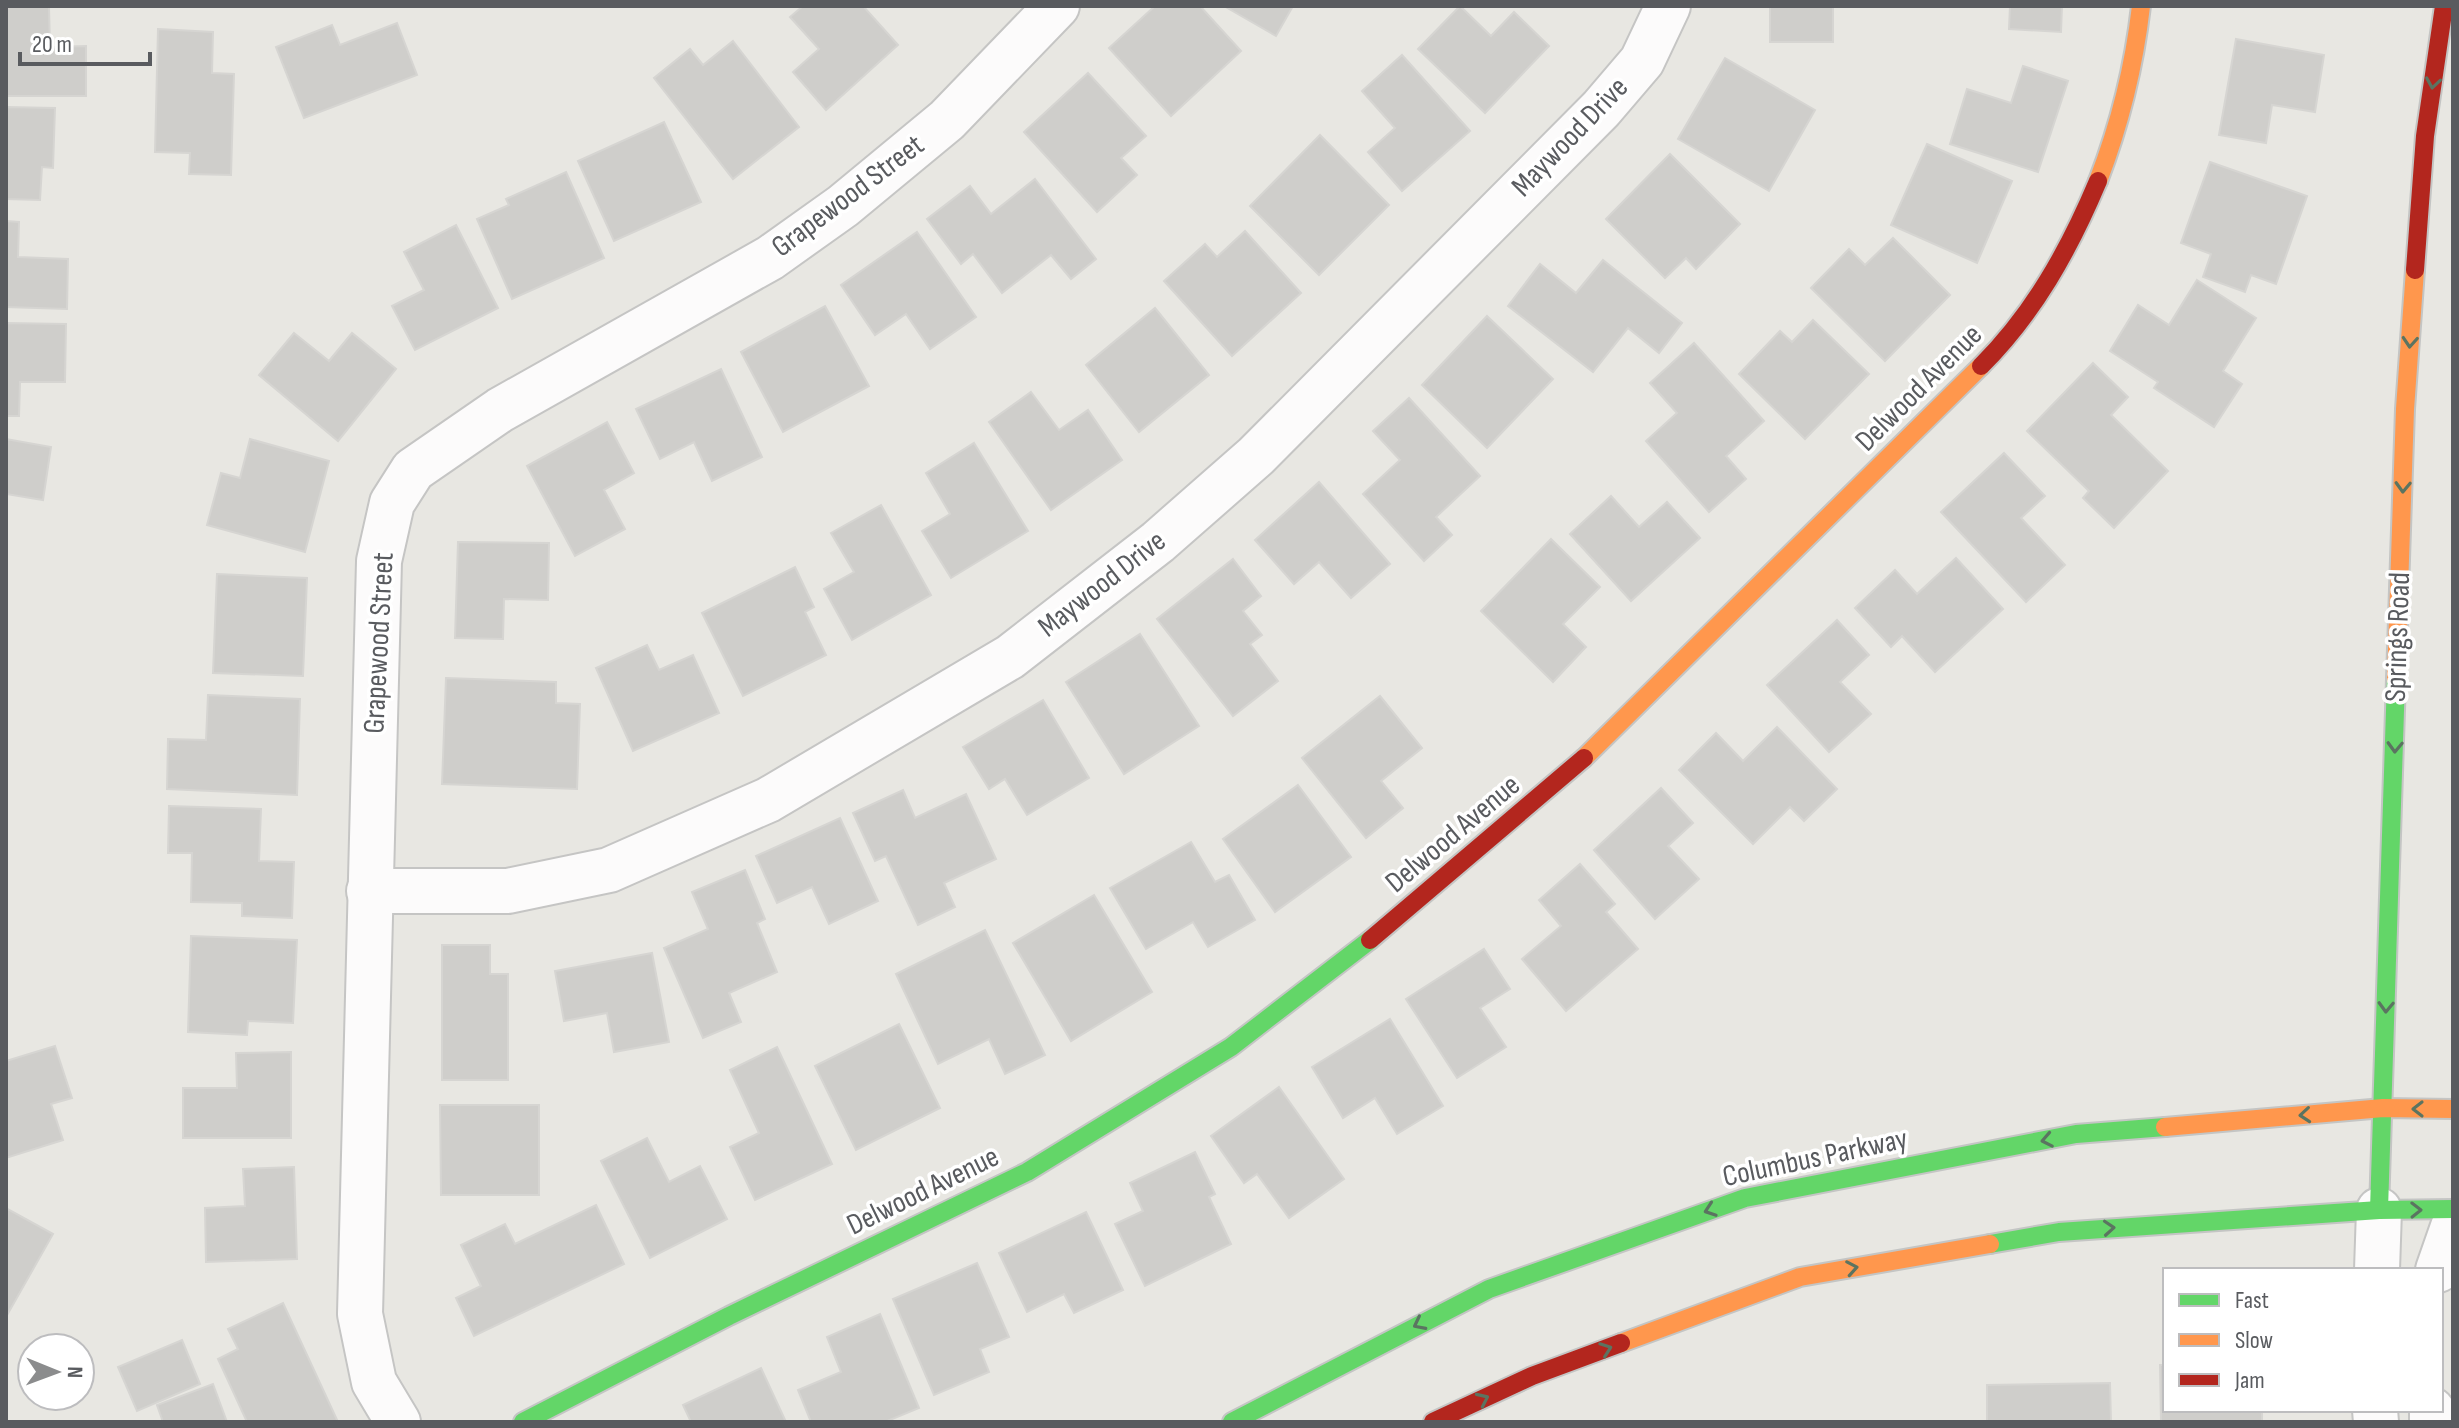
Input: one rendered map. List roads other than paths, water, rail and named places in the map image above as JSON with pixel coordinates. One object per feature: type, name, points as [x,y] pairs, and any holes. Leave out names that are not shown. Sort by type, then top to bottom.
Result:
[{"type":"main road","name":"Delwood Avenue","points":[[523,1422],[729,1316],[1027,1172],[1231,1047],[1367,943],[1579,763],[2006,341],[2047,285],[2074,236],[2108,156],[2138,51],[2141,6]]},
{"type":"main road","name":"Springs Road","points":[[2379,1210],[2405,409],[2425,136],[2444,6]]},
{"type":"main road","name":"Columbus Parkway","points":[[1232,1422],[1489,1289],[1745,1198],[2076,1134],[2383,1108],[2453,1109]]},
{"type":"main road","points":[[1433,1422],[1532,1376],[1800,1277],[2059,1232],[2379,1210],[2453,1209]]},
{"type":"street","name":"Grapewood Street","points":[[398,1422],[374,1382],[360,1314],[379,561],[392,503],[413,470],[500,410],[770,258],[843,206],[947,120],[1057,6]]},
{"type":"street","name":"Maywood Drive","points":[[369,891],[508,891],[609,870],[768,800],[1010,657],[1158,542],[1256,456],[1601,109],[1642,61],[1668,6]]},
{"type":"street","name":"Springs Road","points":[[2377,1268],[2379,1210]]},
{"type":"street","points":[[2439,1268],[2453,1227]]}]
